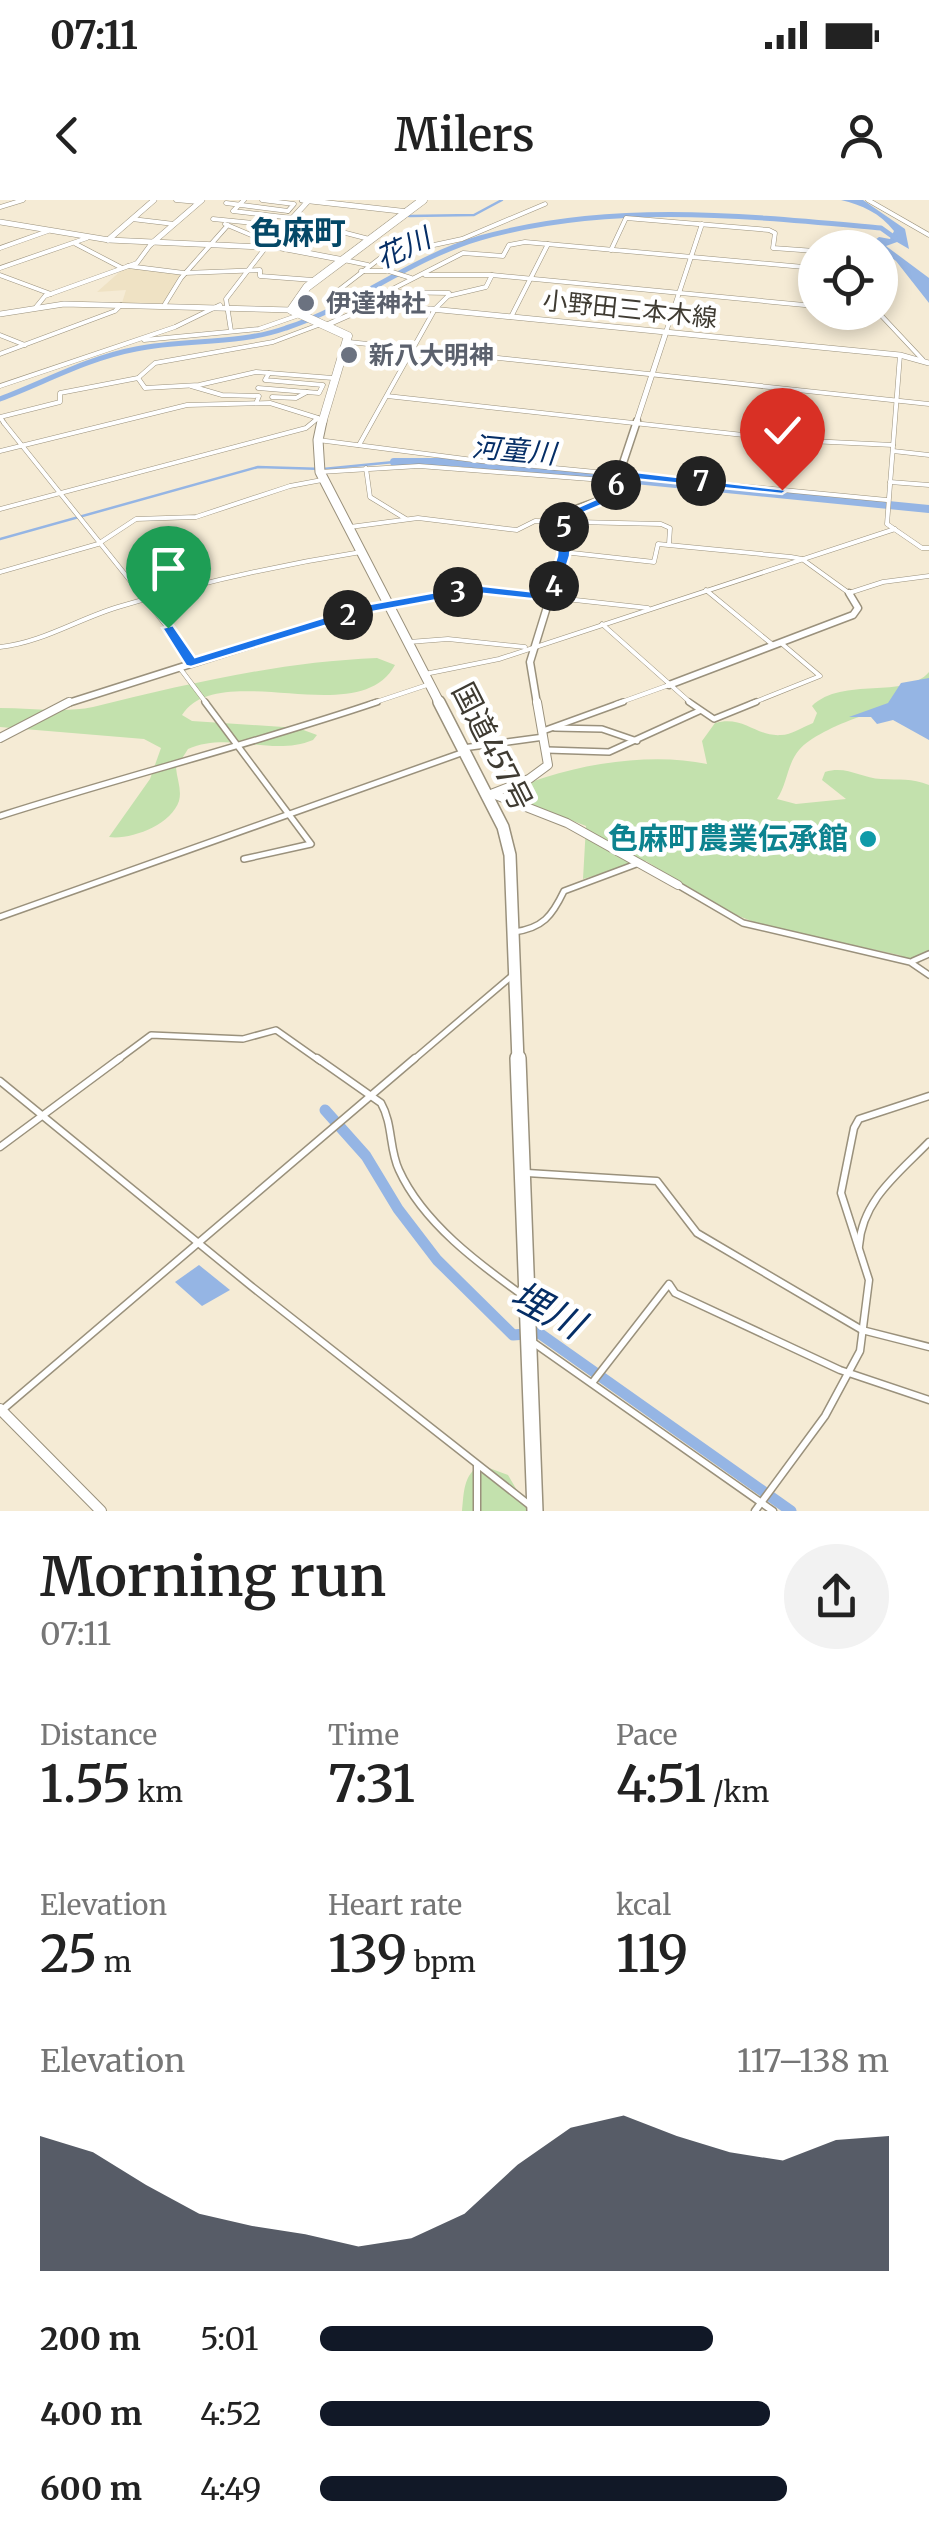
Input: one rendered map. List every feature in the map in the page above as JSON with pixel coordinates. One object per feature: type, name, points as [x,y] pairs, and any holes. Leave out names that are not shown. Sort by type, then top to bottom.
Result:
[{"type":"highway","points":[[348,337],[296,312],[294,300],[423,200]]},
{"type":"highway","name":"国道457号","points":[[348,337],[325,389],[318,440],[321,471],[489,795],[504,826],[510,855],[535,1510]]},
{"type":"main road","points":[[1,223],[152,244],[269,245],[344,260]]},
{"type":"main road","name":"小野田三本木線","points":[[327,324],[360,310],[434,309],[900,355],[926,361]]},
{"type":"street","points":[[0,211],[24,200]]},
{"type":"street","points":[[108,240],[154,200]]},
{"type":"street","points":[[176,200],[201,201]]},
{"type":"street","points":[[244,200],[233,211],[292,218]]},
{"type":"street","points":[[264,200],[294,204],[282,218]]},
{"type":"street","points":[[0,386],[131,342],[223,305],[306,200],[409,212]]},
{"type":"street","points":[[868,200],[929,235]]},
{"type":"street","points":[[36,307],[38,301],[50,294],[138,263],[152,244],[201,201]]},
{"type":"street","points":[[213,219],[227,201],[288,211]]},
{"type":"street","points":[[326,300],[383,256],[462,239],[545,204]]},
{"type":"street","points":[[242,232],[262,215]]},
{"type":"street","points":[[611,250],[626,218],[771,230],[775,233],[773,248],[798,250]]},
{"type":"street","points":[[132,219],[175,224]]},
{"type":"street","points":[[213,219],[342,232],[374,240]]},
{"type":"street","points":[[213,219],[269,245]]},
{"type":"street","points":[[489,795],[548,766],[546,732],[530,669],[531,647],[563,552],[564,521],[576,509],[610,498],[702,224]]},
{"type":"street","points":[[910,224],[929,228]]},
{"type":"street","points":[[165,304],[228,226]]},
{"type":"street","points":[[0,248],[48,231]]},
{"type":"street","points":[[0,268],[88,237]]},
{"type":"street","points":[[73,242],[122,268]]},
{"type":"street","points":[[511,317],[548,244]]},
{"type":"street","points":[[360,310],[412,278],[464,253],[504,256],[509,245],[548,244],[798,266]]},
{"type":"street","points":[[344,260],[368,265]]},
{"type":"street","points":[[128,266],[188,272],[249,268],[260,270],[260,276],[316,280]]},
{"type":"street","points":[[361,271],[391,272],[412,278]]},
{"type":"street","points":[[0,275],[50,294]]},
{"type":"street","points":[[422,275],[531,278],[798,304]]},
{"type":"street","points":[[388,292],[427,290],[452,295],[486,287],[492,275]]},
{"type":"street","points":[[359,444],[434,309],[452,295]]},
{"type":"street","points":[[0,314],[36,307],[120,304],[223,305],[296,312]]},
{"type":"street","points":[[0,354],[114,312],[120,304]]},
{"type":"street","points":[[223,305],[231,331]]},
{"type":"street","points":[[131,342],[263,328],[296,312]]},
{"type":"street","points":[[347,314],[348,337],[414,350],[929,404]]},
{"type":"street","points":[[191,663],[0,417],[60,402],[60,393],[138,378],[156,363],[273,342],[327,324]]},
{"type":"street","points":[[896,330],[926,361]]},
{"type":"street","points":[[0,335],[25,345]]},
{"type":"street","points":[[900,355],[888,524],[922,548],[929,548]]},
{"type":"street","points":[[138,378],[145,388],[189,385],[254,372],[333,378]]},
{"type":"street","points":[[258,388],[307,392],[325,389],[265,380],[269,373]]},
{"type":"street","points":[[294,383],[298,375]]},
{"type":"street","points":[[271,400],[276,381]]},
{"type":"street","points":[[189,385],[222,395],[259,396],[257,403]]},
{"type":"street","points":[[0,451],[177,406],[257,403],[296,398],[307,392]]},
{"type":"street","points":[[387,396],[893,448],[929,455]]},
{"type":"street","points":[[271,400],[320,419]]},
{"type":"street","points":[[0,510],[306,428],[320,419]]},
{"type":"street","points":[[318,440],[618,478]]},
{"type":"street","points":[[0,572],[114,538],[124,524],[137,519],[194,518],[256,500],[321,471],[442,466],[888,503]]},
{"type":"street","points":[[366,468],[370,498],[407,519]]},
{"type":"street","points":[[890,482],[929,485]]},
{"type":"street","points":[[348,527],[407,519],[517,530],[530,521],[664,524],[670,528],[670,544]]},
{"type":"street","points":[[0,816],[292,732],[427,679],[895,530]]},
{"type":"street","points":[[0,917],[464,750],[546,732],[778,645],[853,615],[858,608],[849,593],[802,559],[670,544],[658,544],[654,562],[563,552]]},
{"type":"street","points":[[0,647],[26,644],[79,620],[144,600],[261,573],[287,563],[360,552]]},
{"type":"street","points":[[849,593],[899,579],[929,576]]},
{"type":"street","points":[[0,738],[78,698],[390,605],[475,589],[651,608]]},
{"type":"street","points":[[547,750],[609,752],[702,708],[714,719],[820,676],[706,590]]},
{"type":"street","points":[[602,624],[699,711]]},
{"type":"street","points":[[409,642],[448,639],[531,647]]},
{"type":"street","points":[[180,667],[238,745],[250,768],[311,844],[244,859]]},
{"type":"street","points":[[546,732],[602,730],[636,741]]},
{"type":"street","points":[[489,795],[559,816],[599,836],[743,923],[910,962],[929,975]]},
{"type":"street","points":[[514,932],[530,931],[552,919],[564,891],[640,862]]},
{"type":"street","points":[[910,962],[929,954]]},
{"type":"street","points":[[102,1511],[1,1411],[516,973]]},
{"type":"street","points":[[0,1147],[151,1035],[243,1039],[276,1030],[384,1107],[394,1157],[412,1191],[479,1260],[527,1298]]},
{"type":"street","points":[[0,1081],[535,1510]]},
{"type":"street","points":[[755,1511],[851,1374],[860,1352],[869,1280],[841,1192],[855,1124],[873,1113],[929,1096]]},
{"type":"street","points":[[860,1249],[858,1228],[867,1208],[929,1142]]},
{"type":"street","points":[[524,1173],[657,1181],[697,1233],[862,1330],[929,1347]]},
{"type":"street","points":[[592,1383],[669,1284],[676,1294],[851,1374],[929,1400]]},
{"type":"street","points":[[529,1334],[773,1511]]},
{"type":"street","points":[[477,1465],[477,1511]]},
{"type":"shaded area","points":[[124,268],[182,272],[164,303],[122,303],[126,290],[97,292]]},
{"type":"green space","points":[[377,658],[395,665],[377,684],[352,693],[226,692],[200,699],[182,715],[192,721],[298,728],[317,735],[298,745],[219,742],[188,749],[176,768],[180,793],[175,810],[159,824],[128,836],[109,837],[150,779],[161,748],[144,739],[0,727],[0,708],[82,709],[269,669]]},
{"type":"green space","points":[[929,672],[929,697],[860,716],[824,732],[799,750],[777,799],[796,804],[846,799],[822,780],[825,772],[833,770],[929,785],[929,954],[918,963],[899,955],[764,926],[726,911],[646,861],[583,879],[586,826],[503,794],[550,776],[631,760],[707,764],[702,741],[715,723],[734,722],[764,733],[785,735],[813,723],[817,713],[812,706],[825,697],[856,689],[905,685]]},
{"type":"green space","points":[[481,1465],[508,1475],[529,1511],[462,1511],[468,1479]]},
{"type":"water","points":[[841,200],[863,200],[905,229],[909,249],[898,243],[898,230],[856,204]]},
{"type":"water","points":[[898,255],[929,278],[929,303],[898,264]]},
{"type":"water","points":[[929,678],[929,740],[893,720],[877,724],[871,717],[849,717],[888,703],[901,683]]},
{"type":"water","points":[[199,1265],[230,1290],[202,1306],[175,1282]]},
{"type":"waterway","points":[[409,216],[474,215],[502,200]]},
{"type":"waterway","name":"花川","points":[[0,399],[118,353],[249,337],[286,328],[455,247],[529,226],[629,215],[680,215],[781,219],[884,230]]},
{"type":"waterway","points":[[0,539],[258,467],[323,469],[394,462]]},
{"type":"waterway","name":"河童川","points":[[394,462],[453,462],[929,509]]},
{"type":"waterway","name":"埋川","points":[[325,1110],[366,1156],[398,1209],[437,1260],[513,1335],[539,1333],[791,1511]]},
{"type":"place","name":"伊達神社","points":[[306,303]]},
{"type":"place","name":"新八大明神","points":[[349,355]]},
{"type":"place","name":"色麻町農業伝承館","points":[[868,839]]},
{"type":"district","name":"色麻町","points":[[298,233]]},
{"type":"route","points":[[168,628],[191,663],[364,610],[475,589],[550,597],[563,556],[567,515],[610,498],[619,474],[782,490]]}]
